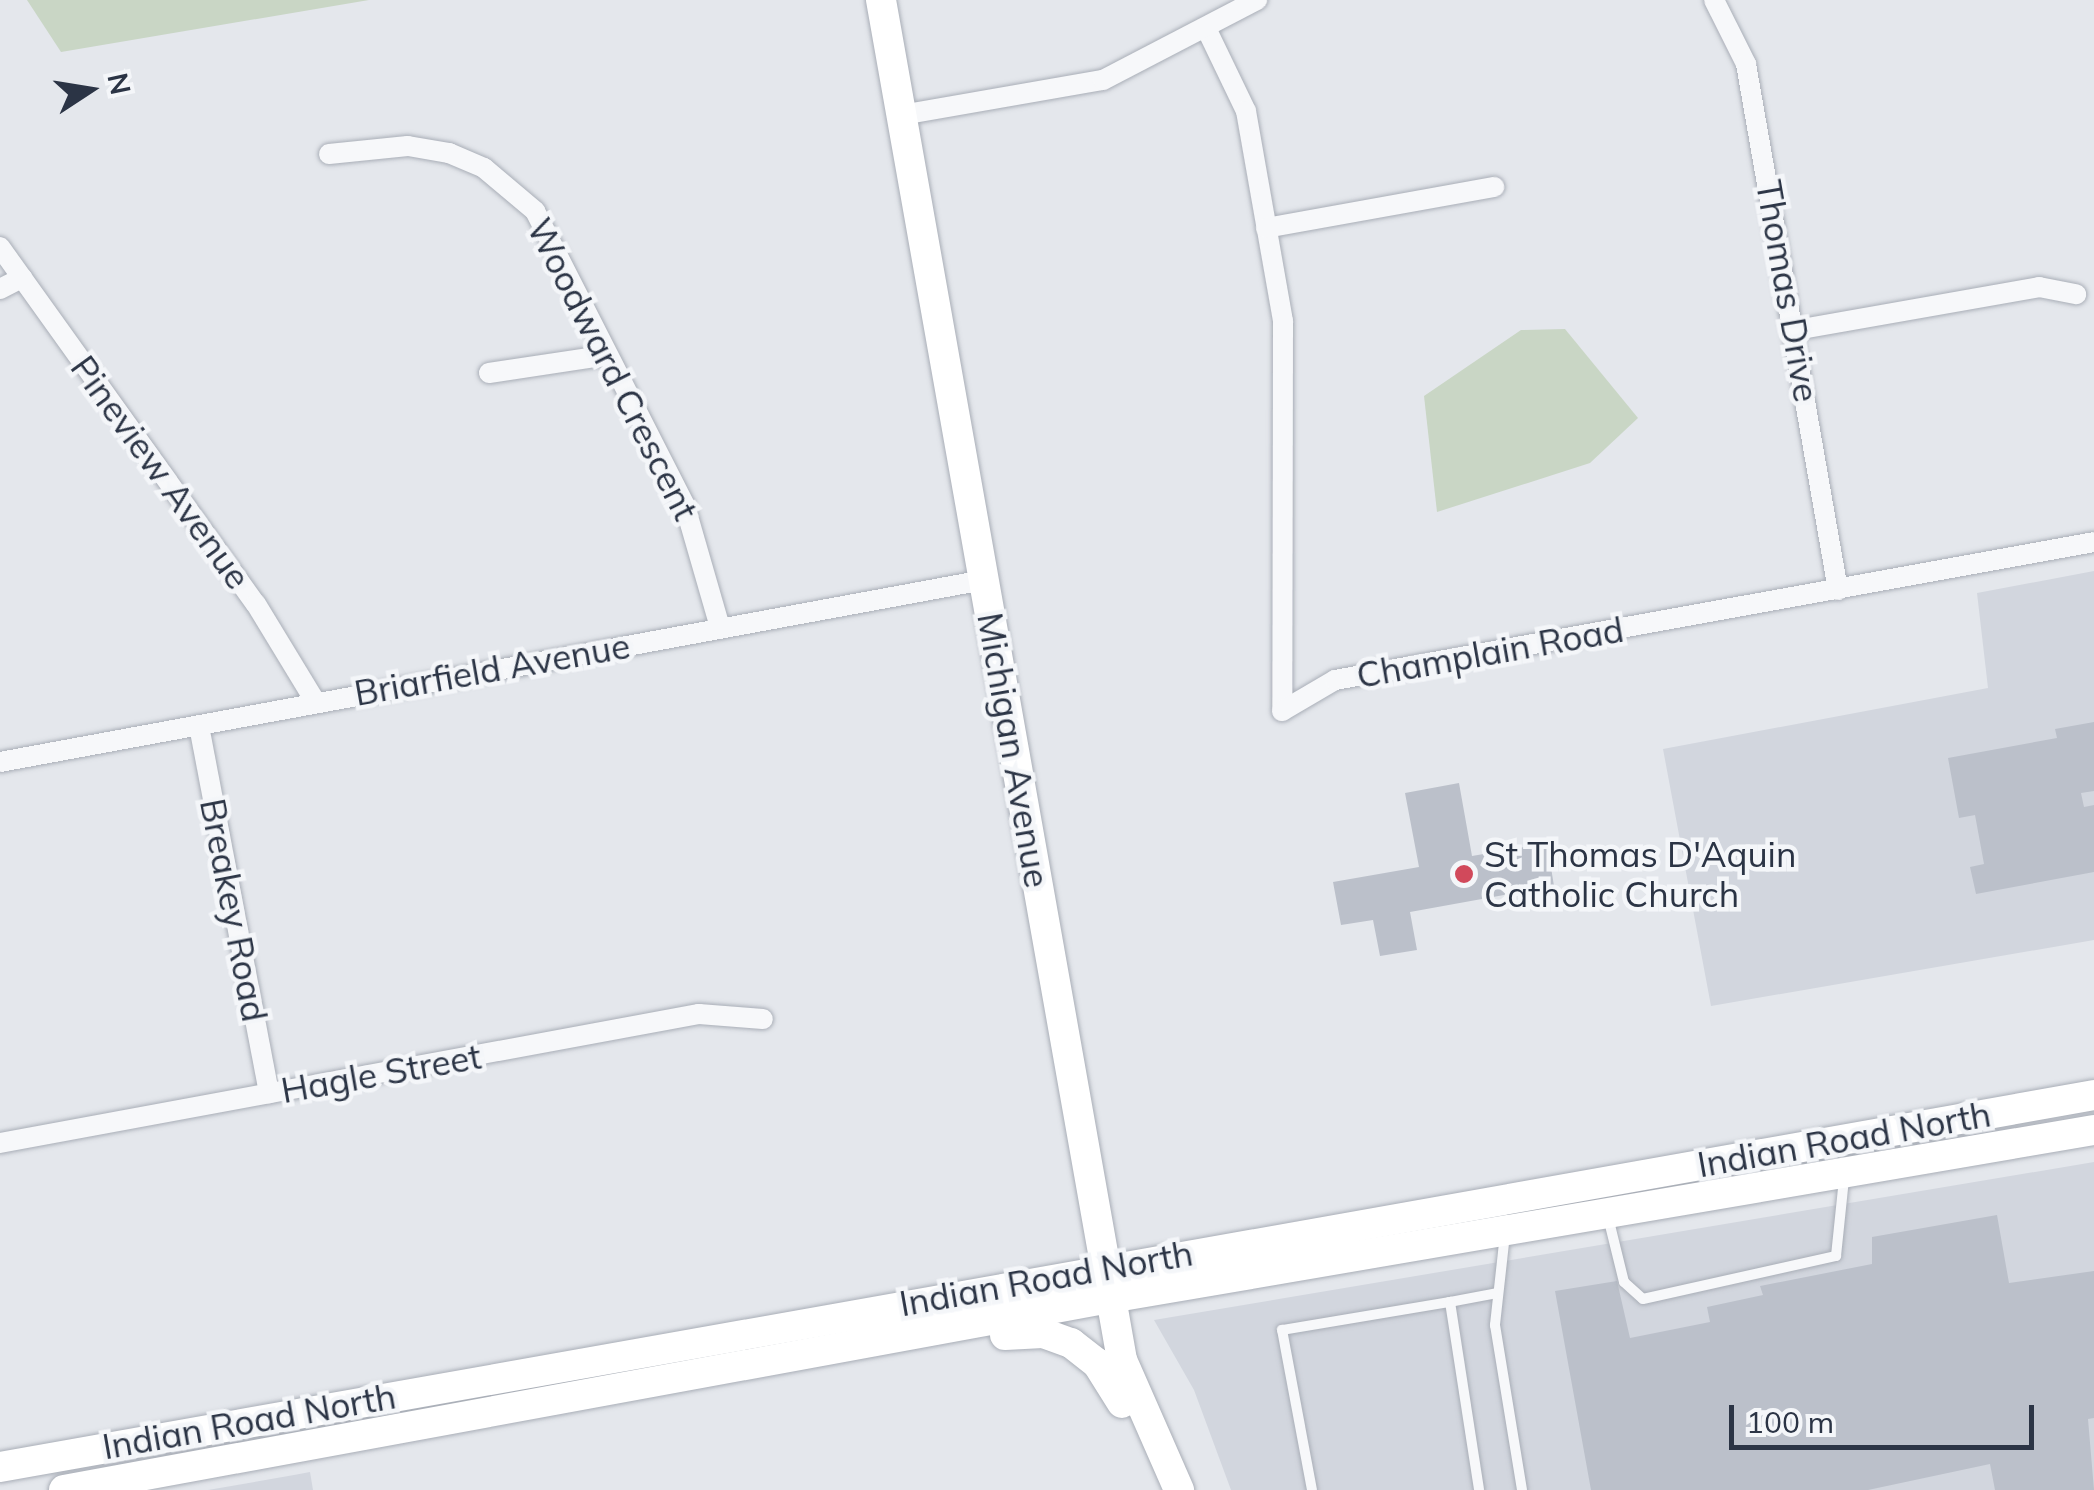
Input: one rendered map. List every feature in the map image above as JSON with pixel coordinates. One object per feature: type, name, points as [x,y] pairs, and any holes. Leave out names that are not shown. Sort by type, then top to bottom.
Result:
[{"type":"main road","name":"Michigan Avenue","points":[[882,0],[1110,1298],[1128,1384],[1177,1490]]},
{"type":"main road","name":"Indian Road North","points":[[0,1468],[1105,1267],[2094,1095]]},
{"type":"main road","name":"Indian Road North","points":[[64,1490],[922,1336],[1110,1298],[2094,1130]]},
{"type":"main road","points":[[922,1336],[1043,1332],[1086,1351],[1177,1490]]},
{"type":"street","points":[[902,115],[1103,80],[1257,0]]},
{"type":"street","name":"Thomas Drive","points":[[1714,0],[1746,64],[1796,330],[1838,590]]},
{"type":"street","name":"Champlain Road","points":[[1206,28],[1246,111],[1285,342],[1282,711],[1335,680],[2094,542]]},
{"type":"street","name":"Woodward Crescent","points":[[330,154],[427,147],[484,168],[550,234],[696,531],[720,628]]},
{"type":"street","points":[[1266,228],[1494,187]]},
{"type":"street","name":"Pineview Avenue","points":[[0,247],[256,604],[315,701]]},
{"type":"street","points":[[0,289],[22,278]]},
{"type":"street","points":[[1796,330],[2039,287],[2076,294]]},
{"type":"street","points":[[488,373],[608,355]]},
{"type":"street","name":"Briarfield Avenue","points":[[0,762],[984,580]]},
{"type":"street","name":"Breakey Road","points":[[199,726],[269,1093]]},
{"type":"street","name":"Hagle Street","points":[[0,1143],[700,1014],[763,1019]]},
{"type":"lane","points":[[1607,1216],[1624,1282],[1643,1299],[1836,1256],[1844,1173]]},
{"type":"lane","points":[[1505,1233],[1497,1293],[1522,1490]]},
{"type":"lane","points":[[1312,1490],[1282,1330],[1497,1293]]},
{"type":"lane","points":[[1450,1302],[1479,1490]]},
{"type":"shaded area","points":[[2094,571],[2094,940],[1711,1006],[1663,749],[1988,688],[1977,593]]},
{"type":"shaded area","points":[[2094,1162],[2094,1490],[1231,1490],[1194,1390],[1154,1320]]},
{"type":"shaded area","points":[[310,1472],[313,1490],[208,1490],[294,1475]]},
{"type":"green space","points":[[27,0],[369,0],[61,52]]},
{"type":"green space","points":[[1565,329],[1638,418],[1590,463],[1437,512],[1424,396],[1521,330]]},
{"type":"building","points":[[2094,722],[2094,791],[2081,793],[2084,807],[2094,805],[2094,872],[1976,894],[1970,867],[1984,864],[1975,815],[1959,818],[1948,758],[2057,738],[2055,729]]},
{"type":"building","name":"St Thomas D'Aquin Catholic Church","points":[[1459,783],[1472,856],[1547,843],[1554,886],[1410,912],[1417,950],[1380,956],[1373,920],[1341,925],[1333,882],[1419,867],[1405,793]]},
{"type":"building","points":[[1997,1215],[2009,1283],[2094,1271],[2094,1418],[2088,1419],[2094,1490],[1995,1490],[1990,1464],[1868,1490],[1591,1490],[1555,1291],[1617,1281],[1630,1338],[1710,1322],[1707,1307],[1763,1295],[1760,1286],[1872,1264],[1872,1237]]},
{"type":"place","name":"St Thomas D'Aquin Catholic Church","points":[[1464,874]]}]
